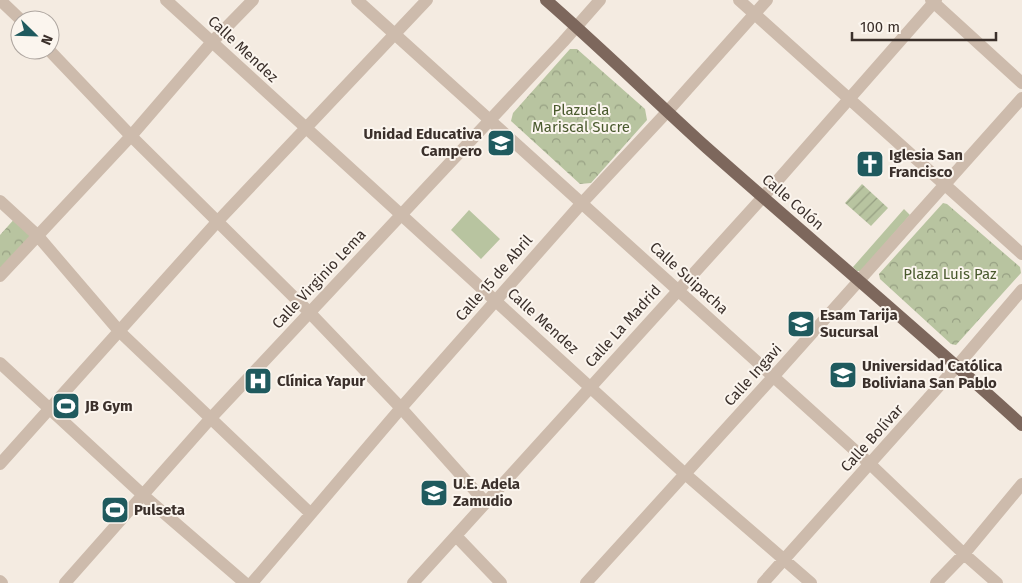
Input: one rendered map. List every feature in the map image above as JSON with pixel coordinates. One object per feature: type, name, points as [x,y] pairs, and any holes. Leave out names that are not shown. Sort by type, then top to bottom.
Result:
[{"type":"main road","name":"Calle Colón","points":[[546,0],[763,197],[860,280],[1022,425]]},
{"type":"street","points":[[0,0],[10,10]]},
{"type":"street","name":"Calle Mendez","points":[[166,0],[684,474],[811,583]]},
{"type":"street","points":[[0,276],[131,136],[212,42],[253,0]]},
{"type":"street","name":"Calle Suipacha","points":[[357,0],[870,464],[997,583]]},
{"type":"street","points":[[0,464],[217,222],[427,0]]},
{"type":"street","name":"Calle Virginio Lema","points":[[65,583],[210,420],[577,27],[600,0]]},
{"type":"street","points":[[738,0],[1022,254]]},
{"type":"street","name":"Calle 15 de Abril","points":[[252,583],[401,408],[581,204],[668,112],[767,0]]},
{"type":"street","points":[[933,1],[1022,83]]},
{"type":"street","name":"Calle La Madrid","points":[[414,583],[763,197],[933,1]]},
{"type":"street","points":[[59,60],[131,136],[310,313],[401,408],[486,503]]},
{"type":"street","name":"Calle Ingavi","points":[[586,583],[1022,98]]},
{"type":"street","points":[[0,201],[37,235],[120,332],[210,420],[310,513]]},
{"type":"street","name":"Calle Bolívar","points":[[764,583],[1022,290]]},
{"type":"street","points":[[0,363],[144,495],[246,583]]},
{"type":"street","points":[[936,583],[964,554],[1022,484]]},
{"type":"street","points":[[457,537],[501,583]]},
{"type":"green space","name":"Plazuela Mariscal Sucre","points":[[570,49],[577,49],[645,109],[647,120],[591,183],[580,184],[511,121],[513,113]]},
{"type":"green space","points":[[862,184],[888,208],[871,226],[845,203]]},
{"type":"green space","name":"Plaza Luis Paz","points":[[943,203],[947,204],[1020,267],[1021,273],[956,345],[951,344],[880,279],[879,274]]},
{"type":"green space","points":[[904,209],[910,215],[861,271],[857,271],[853,267]]},
{"type":"green space","points":[[469,210],[500,239],[481,259],[451,230]]},
{"type":"green space","points":[[17,216],[34,235],[0,273],[0,235]]},
{"type":"place","name":"Unidad Educativa Campero","points":[[501,143]]},
{"type":"place","name":"Iglesia San Francisco","points":[[870,164]]},
{"type":"place","name":"Esam Tarija Sucursal","points":[[801,324]]},
{"type":"place","name":"Universidad Católica Boliviana San Pablo","points":[[843,375]]},
{"type":"place","name":"Clínica Yapur","points":[[258,381]]},
{"type":"place","name":"JB Gym","points":[[66,406]]},
{"type":"place","name":"U.E. Adela Zamudio","points":[[434,493]]},
{"type":"place","name":"Pulseta","points":[[115,510]]}]
